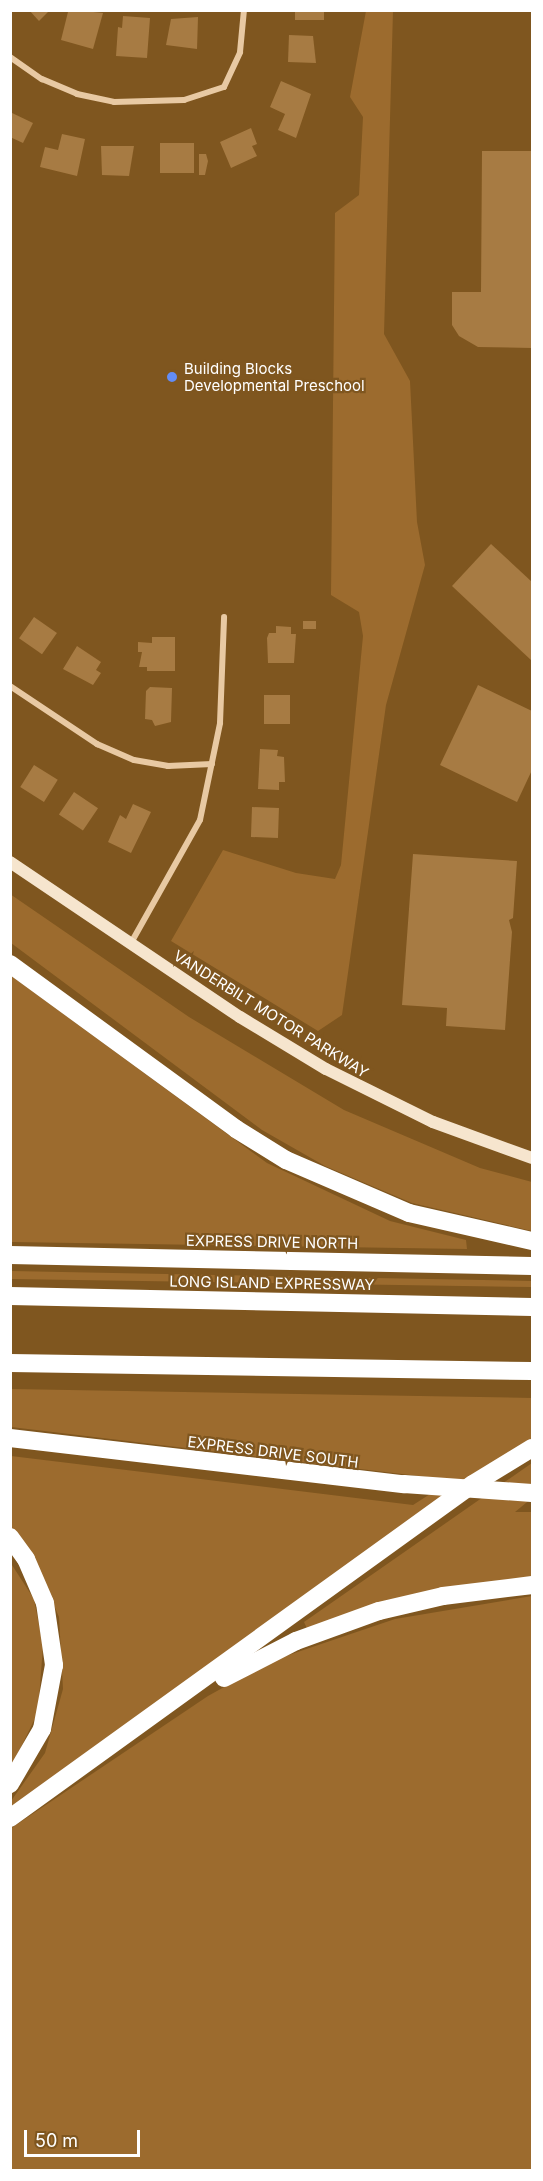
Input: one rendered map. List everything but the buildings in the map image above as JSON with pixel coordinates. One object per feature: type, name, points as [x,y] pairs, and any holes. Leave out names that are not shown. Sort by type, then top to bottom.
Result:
[{"type":"highway","points":[[10,963],[227,1123],[286,1160],[409,1213],[532,1241]]},
{"type":"highway","name":"EXPRESS DRIVE NORTH","points":[[10,1255],[532,1266]]},
{"type":"highway","name":"LONG ISLAND EXPRESSWAY","points":[[10,1296],[532,1306]]},
{"type":"highway","points":[[10,1363],[532,1371]]},
{"type":"highway","name":"EXPRESS DRIVE SOUTH","points":[[10,1438],[404,1485],[532,1493]]},
{"type":"highway","points":[[10,1818],[473,1484],[532,1448]]},
{"type":"highway","points":[[10,1537],[26,1559],[45,1603],[54,1665],[42,1729],[10,1784]]},
{"type":"highway","points":[[141,1725],[248,1664],[349,1621],[444,1596],[532,1585]]},
{"type":"main road","name":"VANDERBILT MOTOR PARKWAY","points":[[10,862],[240,1017],[356,1085],[433,1122],[532,1158]]},
{"type":"street","points":[[10,57],[42,79],[77,94],[114,102],[184,100],[224,87],[240,52],[244,10]]},
{"type":"street","points":[[131,943],[200,820],[220,723],[224,616]]},
{"type":"street","points":[[10,686],[97,744],[134,760],[168,766],[212,764]]},
{"type":"shaded area","points":[[366,11],[393,11],[384,334],[410,381],[417,522],[425,565],[386,705],[342,1015],[318,1031],[171,941],[223,850],[296,873],[335,879],[341,865],[363,636],[359,612],[331,595],[335,213],[359,195],[363,117],[350,97]]},
{"type":"shaded area","points":[[10,894],[189,1017],[344,1110],[480,1168],[532,1182],[532,1231],[412,1203],[325,1166],[262,1130],[11,943]]},
{"type":"shaded area","points":[[10,975],[267,1163],[390,1221],[466,1240],[467,1249],[11,1242]]},
{"type":"shaded area","points":[[11,1271],[532,1281],[532,1287],[11,1279]]},
{"type":"shaded area","points":[[11,1389],[532,1398],[532,1443],[11,1812],[11,1801],[45,1753],[63,1689],[59,1617],[31,1552],[11,1527],[11,1456],[413,1505],[452,1480],[11,1427]]},
{"type":"shaded area","points":[[532,1463],[532,1498],[515,1512],[532,1512],[532,1581],[309,1633],[304,1622]]},
{"type":"shaded area","points":[[10,1562],[34,1599],[43,1646],[38,1712],[11,1768]]},
{"type":"shaded area","points":[[532,1596],[532,2170],[11,2170],[10,1829],[208,1696],[271,1661],[395,1619]]},
{"type":"place","name":"Building Blocks Developmental Preschool","points":[[172,377]]}]
